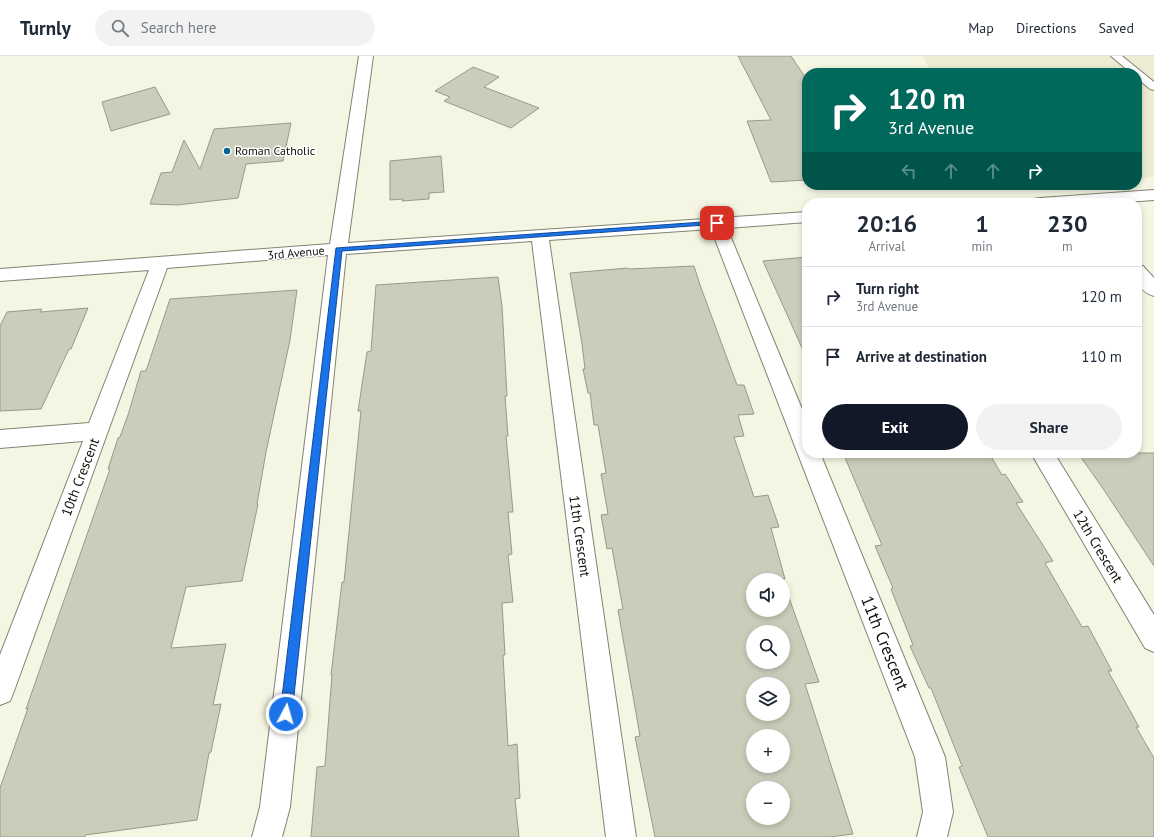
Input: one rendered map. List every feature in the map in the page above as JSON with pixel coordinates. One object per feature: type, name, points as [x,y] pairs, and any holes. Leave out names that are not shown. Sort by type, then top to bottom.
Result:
[{"type":"street","points":[[267,837],[275,807],[338,249],[366,56]]},
{"type":"street","points":[[1121,198],[1154,195]]},
{"type":"street","name":"3rd Avenue","points":[[0,275],[160,264],[338,249],[802,218]]},
{"type":"street","points":[[717,223],[802,436]]},
{"type":"street","name":"11th Crescent","points":[[540,236],[621,837]]},
{"type":"street","name":"10th Crescent","points":[[0,691],[5,664],[97,431],[160,264]]},
{"type":"street","points":[[1142,276],[1154,290]]},
{"type":"street","points":[[0,439],[97,431]]},
{"type":"street","name":"11th Crescent","points":[[811,458],[930,757],[938,812],[932,837]]},
{"type":"street","name":"12th Crescent","points":[[1045,458],[1154,639]]},
{"type":"lane","points":[[1116,56],[1131,68]]},
{"type":"lane","points":[[1142,77],[1154,87]]},
{"type":"shaded area","points":[[923,56],[1154,56],[1154,177],[1142,178],[1142,68],[929,68]]},
{"type":"building","points":[[738,56],[791,56],[802,72],[802,180],[771,182],[747,121],[771,120]]},
{"type":"building","points":[[473,67],[499,77],[484,87],[539,108],[511,128],[444,101],[450,97],[435,91]]},
{"type":"building","points":[[155,87],[170,114],[111,131],[102,102]]},
{"type":"building","points":[[291,123],[283,161],[246,164],[238,198],[177,205],[150,204],[161,173],[172,172],[184,140],[200,169],[214,129]]},
{"type":"building","points":[[441,156],[444,192],[429,193],[429,199],[402,201],[403,199],[390,200],[390,161]]},
{"type":"building","points":[[802,257],[802,348],[763,261]]},
{"type":"building","points":[[694,266],[737,385],[744,385],[754,414],[738,415],[744,436],[734,437],[754,497],[768,495],[779,527],[771,528],[783,573],[746,573],[746,617],[790,617],[790,601],[819,682],[805,684],[853,834],[830,837],[655,837],[635,737],[640,736],[618,610],[623,609],[612,548],[607,549],[601,515],[608,514],[601,474],[606,473],[598,425],[594,425],[590,393],[588,393],[583,369],[585,369],[582,344],[570,273],[628,268]]},
{"type":"building","points":[[498,277],[502,306],[507,396],[505,396],[508,436],[506,436],[513,512],[508,512],[512,554],[508,555],[513,602],[502,603],[505,655],[503,655],[508,746],[517,744],[520,798],[515,799],[519,837],[311,837],[317,767],[325,766],[331,675],[342,582],[344,582],[361,411],[358,411],[367,352],[371,351],[376,285]]},
{"type":"building","points":[[297,290],[290,340],[266,452],[258,504],[242,581],[186,587],[171,648],[226,644],[213,705],[221,704],[211,752],[209,753],[197,820],[85,835],[85,837],[0,837],[0,788],[110,469],[108,469],[118,438],[120,437],[128,415],[141,371],[146,371],[170,299]]},
{"type":"building","points":[[88,308],[71,349],[69,349],[41,409],[0,411],[0,326],[7,312],[42,309],[40,312]]},
{"type":"building","points":[[1142,453],[1154,453],[1154,566],[1082,458],[1142,458]]},
{"type":"building","points":[[845,458],[992,458],[1002,475],[1005,474],[1023,502],[1016,503],[1053,561],[1045,563],[1082,627],[1088,626],[1112,671],[1108,671],[1139,727],[1136,727],[1154,758],[1154,837],[988,837],[959,767],[962,766],[931,688],[929,688],[910,646],[913,645],[891,589],[893,588],[875,546],[882,545]]},
{"type":"place","name":"Roman Catholic","points":[[227,151]]},
{"type":"route","points":[[286,714],[338,249],[717,223]]}]
